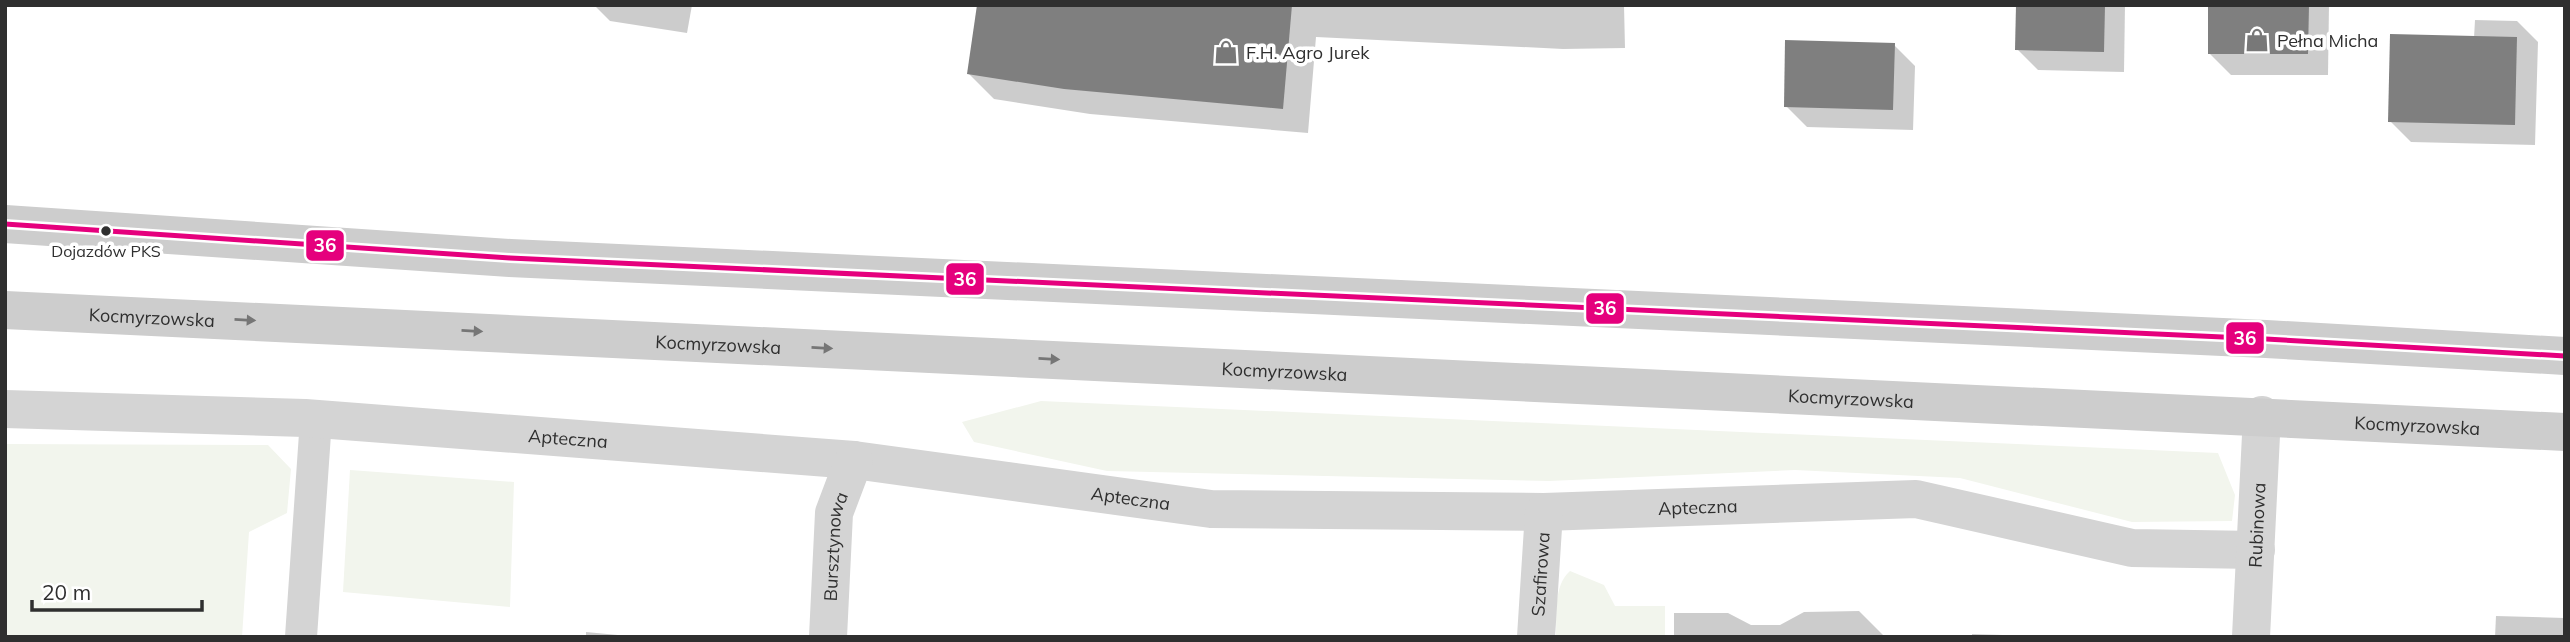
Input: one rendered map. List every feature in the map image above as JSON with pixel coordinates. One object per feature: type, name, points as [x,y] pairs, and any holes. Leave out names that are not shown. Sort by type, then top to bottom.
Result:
[{"type":"main road","points":[[5,225],[510,258],[2266,339],[2565,356]]},
{"type":"main road","name":"Kocmyrzowska","points":[[5,310],[2262,415],[2565,432]]},
{"type":"street","name":"Apteczna","points":[[5,409],[316,419],[854,460],[1210,509],[1544,512],[1916,499],[2132,548],[2256,551]]},
{"type":"street","name":"Rubinowa","points":[[2251,637],[2262,415]]},
{"type":"street","name":"Bursztynowa","points":[[828,637],[834,513],[854,460]]},
{"type":"street","name":"Szafirowa","points":[[1536,637],[1544,512]]},
{"type":"lane","points":[[301,637],[316,419]]},
{"type":"shaded area","points":[[1041,401],[2218,453],[2235,495],[2232,521],[2132,522],[1960,478],[1795,470],[1549,481],[1107,471],[974,442],[962,422]]},
{"type":"shaded area","points":[[5,444],[268,445],[291,469],[287,513],[249,532],[242,637],[5,637]]},
{"type":"shaded area","points":[[350,470],[514,482],[510,607],[343,592]]},
{"type":"shaded area","points":[[1570,571],[1604,585],[1615,606],[1665,606],[1665,637],[1556,637],[1558,593]]},
{"type":"building","points":[[977,5],[1292,5],[1283,109],[1064,89],[967,74]]},
{"type":"building","points":[[2016,5],[2105,5],[2104,52],[2015,50]]},
{"type":"building","points":[[2208,5],[2309,5],[2308,54],[2208,54]]},
{"type":"building","points":[[2390,34],[2517,37],[2515,125],[2388,122]]},
{"type":"building","points":[[1785,40],[1895,43],[1893,110],[1784,107]]},
{"type":"transit line","name":"36","points":[[5,224],[510,258],[2266,339],[2565,356]]},
{"type":"place","name":"Pełna Micha","points":[[2257,40]]},
{"type":"place","name":"F.H. Agro Jurek","points":[[1226,52]]},
{"type":"place","name":"Dojazdów PKS","points":[[106,231]]}]
